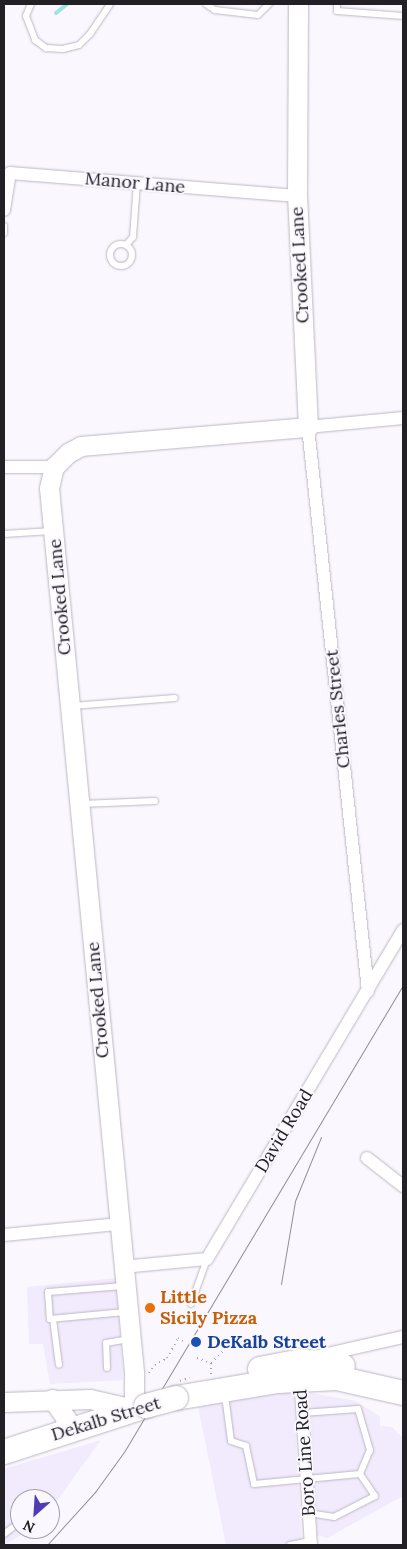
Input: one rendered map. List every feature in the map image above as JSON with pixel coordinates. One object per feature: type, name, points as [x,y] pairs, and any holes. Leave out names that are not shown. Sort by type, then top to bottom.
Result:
[{"type":"highway","name":"Dekalb Street","points":[[4,1452],[176,1398],[244,1372],[301,1370],[378,1372],[403,1379]]},
{"type":"highway","name":"Dekalb Street","points":[[301,1370],[403,1393]]},
{"type":"street","name":"Crooked Lane","points":[[298,4],[297,196],[308,427]]},
{"type":"street","name":"Manor Lane","points":[[4,210],[10,173],[297,196]]},
{"type":"street","points":[[4,467],[54,468],[68,453],[99,442],[403,418]]},
{"type":"street","name":"Charles Street","points":[[308,427],[368,991]]},
{"type":"street","name":"Crooked Lane","points":[[54,468],[49,488],[120,1224],[123,1276],[140,1408]]},
{"type":"street","name":"David Road","points":[[207,1259],[403,930]]},
{"type":"street","points":[[367,1158],[403,1186]]},
{"type":"street","points":[[4,1235],[120,1224]]},
{"type":"street","points":[[123,1276],[207,1259]]},
{"type":"street","points":[[301,1370],[403,1337]]},
{"type":"street","name":"Boro Line Road","points":[[301,1370],[311,1543]]},
{"type":"street","points":[[52,1399],[66,1418],[64,1432]]},
{"type":"street","points":[[4,1402],[90,1399],[140,1408]]},
{"type":"lane","points":[[31,4],[26,16],[35,40],[46,48],[63,49],[78,45],[90,34],[110,4]]},
{"type":"lane","points":[[206,4],[216,10],[258,15],[269,4]]},
{"type":"lane","points":[[337,4],[337,11],[403,16]]},
{"type":"lane","points":[[126,245],[133,237],[137,183]]},
{"type":"lane","points":[[4,226],[4,233]]},
{"type":"lane","points":[[4,534],[54,530]]},
{"type":"lane","points":[[70,707],[174,698]]},
{"type":"lane","points":[[80,804],[155,801]]},
{"type":"lane","points":[[191,1304],[207,1259]]},
{"type":"lane","points":[[59,1365],[53,1319],[50,1319],[48,1292],[123,1276]]},
{"type":"lane","points":[[53,1319],[127,1312]]},
{"type":"lane","points":[[107,1368],[106,1342],[130,1339]]},
{"type":"lane","points":[[215,1384],[232,1441],[246,1446],[254,1484],[360,1474]]},
{"type":"lane","points":[[302,1413],[358,1409],[370,1450],[360,1474]]},
{"type":"lane","points":[[309,1513],[334,1517],[375,1496],[360,1474]]},
{"type":"lane","points":[[290,1545],[311,1543]]},
{"type":"path","points":[[155,1364],[167,1358],[178,1338],[186,1342]]},
{"type":"path","points":[[211,1363],[222,1352]]},
{"type":"path","points":[[198,1358],[211,1363]]},
{"type":"path","points":[[211,1363],[215,1384]]},
{"type":"shaded area","points":[[116,1278],[123,1380],[50,1384],[43,1344],[29,1344],[27,1287]]},
{"type":"shaded area","points":[[286,1387],[293,1393],[302,1545],[226,1545],[198,1406]]},
{"type":"shaded area","points":[[310,1393],[356,1401],[380,1417],[380,1426],[392,1427],[403,1438],[403,1496],[327,1538],[317,1535]]},
{"type":"shaded area","points":[[101,1440],[60,1496],[60,1489],[10,1489],[10,1539],[14,1539],[4,1545],[4,1469]]},
{"type":"waterway","points":[[56,13],[67,4]]},
{"type":"tram line","points":[[47,1545],[95,1492],[124,1452],[403,985]]},
{"type":"tram line","points":[[281,1284],[295,1201],[321,1137]]},
{"type":"place","name":"Little Sicily Pizza","points":[[150,1308]]},
{"type":"place","name":"DeKalb Street","points":[[196,1342]]}]
